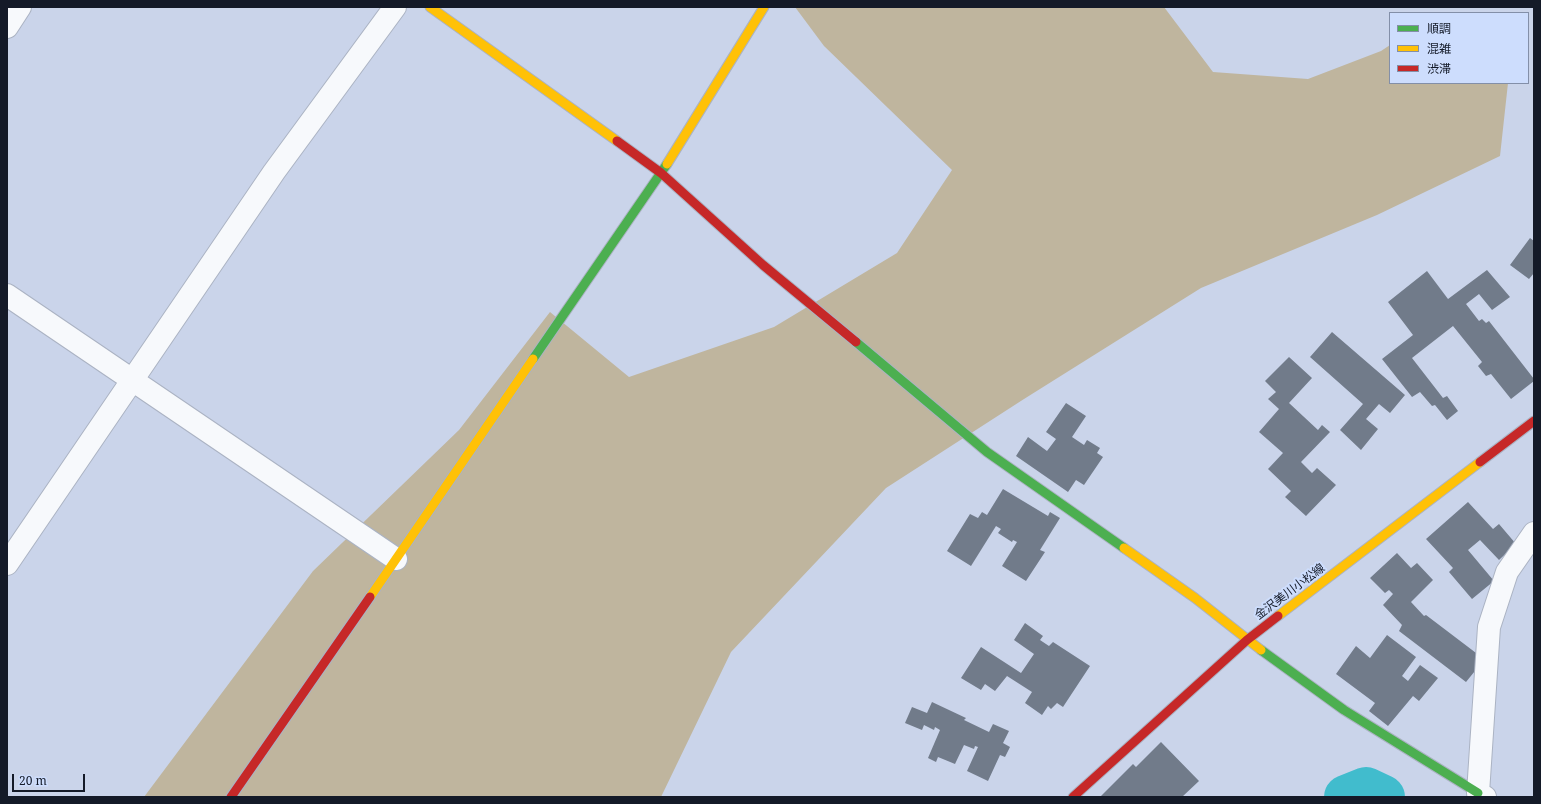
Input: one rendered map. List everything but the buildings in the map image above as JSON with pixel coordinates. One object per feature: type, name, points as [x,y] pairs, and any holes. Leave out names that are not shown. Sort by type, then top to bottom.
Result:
[{"type":"street","points":[[7,27],[20,7]]},
{"type":"street","points":[[7,564],[274,172],[395,7]]},
{"type":"street","points":[[430,7],[661,173],[763,265],[987,452],[1195,598],[1247,640],[1344,710],[1482,795],[1489,628],[1507,572],[1534,533]]},
{"type":"street","points":[[231,797],[661,173],[764,7]]},
{"type":"street","points":[[7,296],[396,559]]},
{"type":"street","name":"金沢美川小松線","points":[[1073,797],[1247,640],[1534,421]]},
{"type":"shaded area","points":[[795,7],[1164,7],[1213,72],[1308,79],[1381,51],[1389,46],[1389,84],[1508,84],[1500,156],[1377,215],[1201,288],[886,488],[731,652],[661,797],[144,797],[313,571],[459,430],[550,312],[629,377],[774,327],[897,253],[952,170],[824,46]]},
{"type":"waterway","points":[[1346,797],[1366,789],[1383,797]]},
{"type":"traffic: fast","points":[[533,359],[667,164]]},
{"type":"traffic: fast","points":[[856,342],[987,452],[1124,548]]},
{"type":"traffic: fast","points":[[1261,650],[1344,710],[1478,793]]},
{"type":"traffic: slow","points":[[430,7],[617,141]]},
{"type":"traffic: slow","points":[[667,164],[764,7]]},
{"type":"traffic: slow","points":[[370,597],[533,359]]},
{"type":"traffic: slow","points":[[1278,616],[1480,462]]},
{"type":"traffic: slow","points":[[1124,548],[1195,598],[1261,650]]},
{"type":"traffic: jam","points":[[617,141],[661,173],[763,265],[856,342]]},
{"type":"traffic: jam","points":[[1480,462],[1534,421]]},
{"type":"traffic: jam","points":[[231,797],[370,597]]},
{"type":"traffic: jam","points":[[1073,797],[1247,640],[1278,616]]}]
